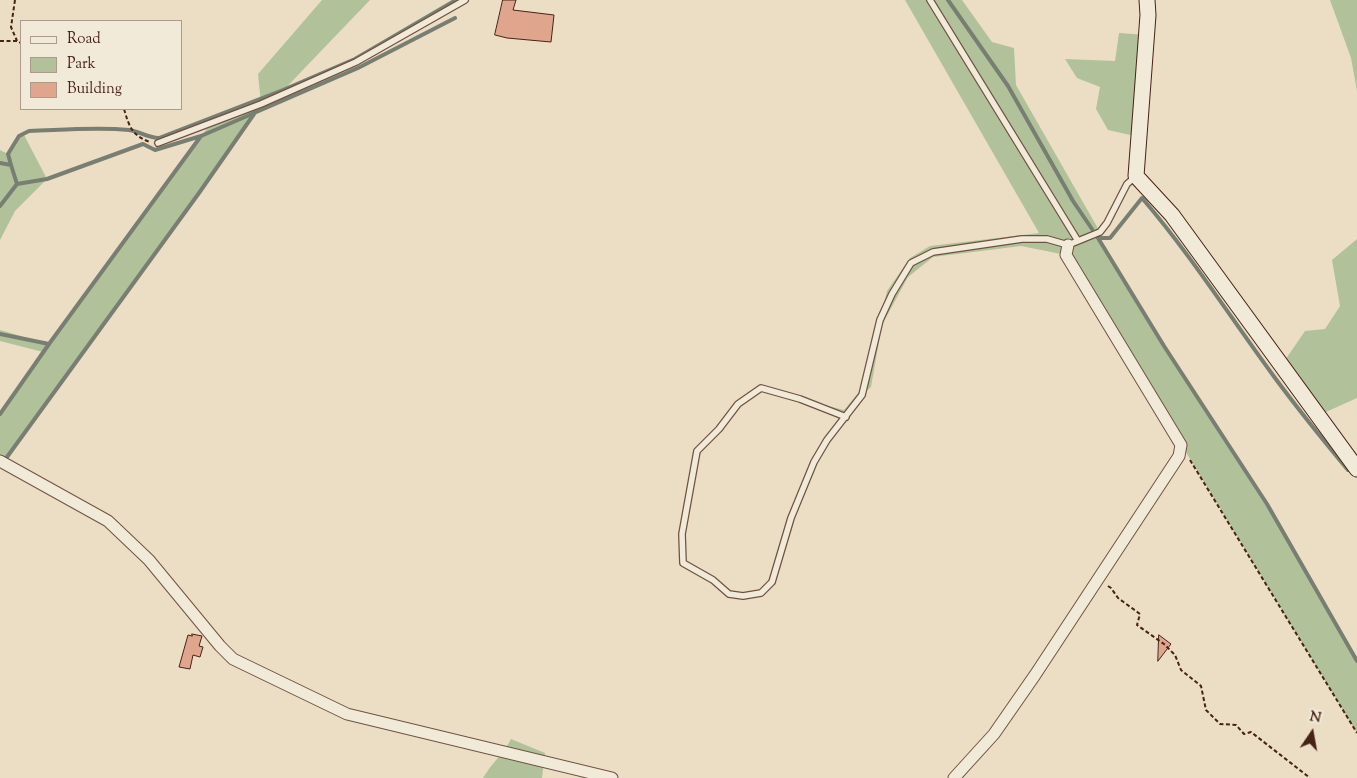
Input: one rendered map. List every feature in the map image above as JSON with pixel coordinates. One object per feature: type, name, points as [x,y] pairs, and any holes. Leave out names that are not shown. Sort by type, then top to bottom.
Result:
[{"type":"street","points":[[1147,0],[1148,15],[1136,176],[1172,216],[1357,469]]},
{"type":"street","points":[[954,778],[994,734],[1179,456],[1181,445],[1066,256],[1073,243]]},
{"type":"street","points":[[0,461],[108,521],[149,560],[233,660],[347,714],[612,778]]},
{"type":"lane","points":[[158,143],[261,104],[356,62],[465,0]]},
{"type":"lane","points":[[930,0],[1073,243]]},
{"type":"lane","points":[[846,417],[800,399],[761,388],[738,404],[719,429],[697,451],[682,534],[683,563],[713,580],[729,594],[743,596],[760,593],[772,582],[792,518],[814,462],[827,440],[846,417],[862,395],[883,313],[892,294],[912,263],[933,252],[1022,240],[1073,243],[1100,232],[1107,223],[1127,184],[1136,176]]},
{"type":"path","points":[[14,0],[11,27],[17,41]]},
{"type":"path","points":[[0,42],[20,42]]},
{"type":"path","points":[[124,110],[132,130],[138,137],[149,142],[158,143]]},
{"type":"path","points":[[1181,445],[1357,733]]},
{"type":"path","points":[[1096,582],[1111,588],[1118,598],[1140,614],[1137,625],[1164,644],[1175,655],[1181,670],[1201,686],[1206,710],[1220,724],[1236,725],[1244,734],[1251,732],[1310,778]]},
{"type":"green space","points":[[322,0],[370,0],[276,98],[261,104],[258,74]]},
{"type":"green space","points":[[905,0],[962,0],[992,42],[1014,48],[1016,85],[1100,232],[1098,239],[1267,504],[1357,661],[1357,733],[1066,255],[1021,246],[933,257],[908,277],[882,325],[871,387],[862,395],[846,417],[800,399],[844,410],[864,386],[887,291],[910,258],[930,246],[1039,233]]},
{"type":"green space","points":[[1330,0],[1357,0],[1357,91],[1351,58]]},
{"type":"green space","points":[[1119,33],[1147,35],[1139,137],[1108,130],[1096,109],[1100,87],[1077,78],[1065,59],[1115,61]]},
{"type":"green space","points":[[261,104],[199,193],[0,467],[0,414],[43,352],[0,341],[0,330],[49,344],[211,123]]},
{"type":"green space","points":[[24,135],[47,179],[15,211],[0,240],[0,150],[8,154],[19,136]]},
{"type":"green space","points":[[1357,239],[1357,398],[1317,416],[1281,366],[1305,331],[1325,329],[1340,306],[1332,260]]},
{"type":"green space","points":[[511,739],[545,753],[542,778],[483,778]]},
{"type":"building","points":[[503,0],[516,0],[513,10],[554,15],[551,42],[495,35]]},
{"type":"building","points":[[192,634],[202,636],[199,646],[203,647],[200,657],[193,655],[190,669],[179,667],[188,635],[192,636]]},
{"type":"building","points":[[1159,635],[1171,644],[1158,661]]},
{"type":"waterway","points":[[11,165],[8,154],[19,136],[29,131],[117,129],[159,138],[283,90],[355,59],[456,0]]},
{"type":"waterway","points":[[948,0],[1008,86],[1073,201],[1092,229]]},
{"type":"waterway","points":[[17,184],[47,179],[143,144],[155,150],[201,136],[358,68],[455,18]]},
{"type":"waterway","points":[[7,457],[199,193],[254,114]]},
{"type":"waterway","points":[[0,334],[49,344],[201,136]]},
{"type":"waterway","points":[[0,163],[11,165],[17,184],[0,206]]},
{"type":"waterway","points":[[1348,470],[1284,390],[1194,264],[1142,198],[1110,238],[1098,238],[1164,346],[1267,504],[1357,661]]},
{"type":"waterway","points":[[0,414],[49,344]]}]
